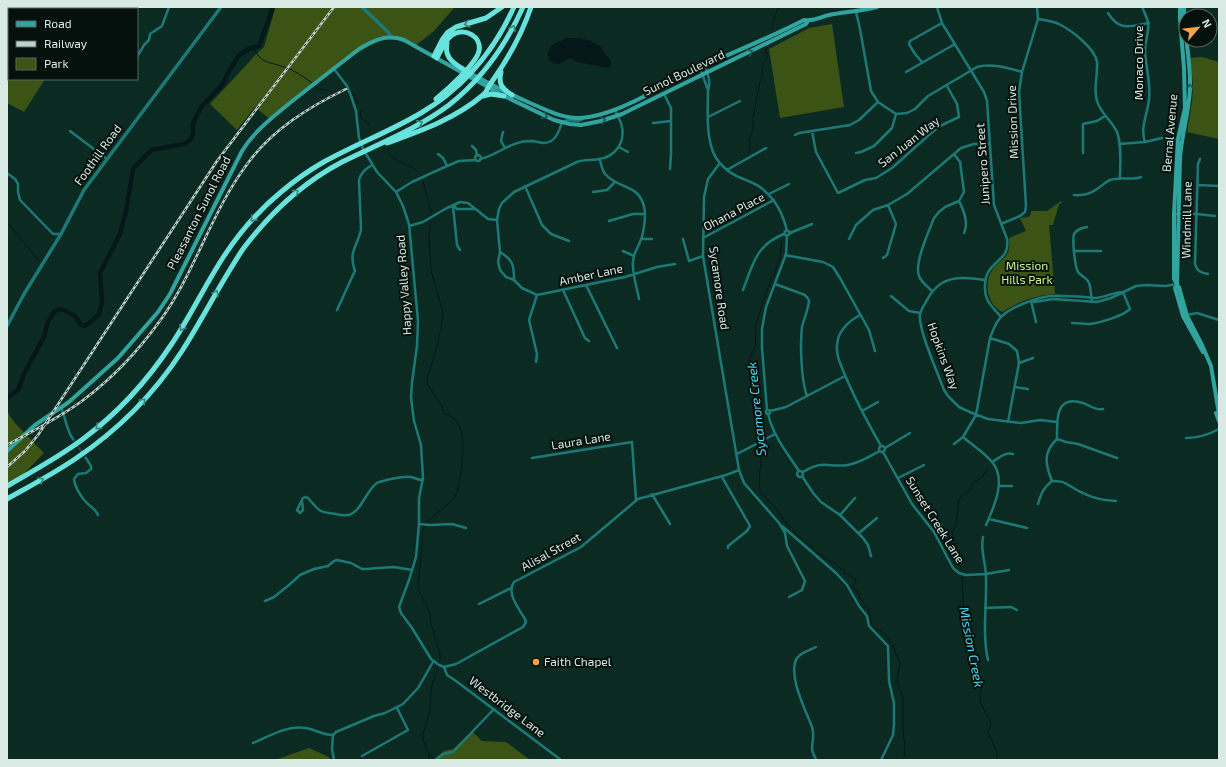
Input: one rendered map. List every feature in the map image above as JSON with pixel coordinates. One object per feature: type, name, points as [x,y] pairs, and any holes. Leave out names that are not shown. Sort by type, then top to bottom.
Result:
[{"type":"highway","points":[[436,57],[445,36],[452,29],[486,18],[502,7]]},
{"type":"highway","points":[[7,486],[53,460],[82,440],[111,416],[125,402],[162,359],[224,257],[245,228],[280,193],[321,163],[407,121],[460,80],[476,67],[495,42],[514,7]]},
{"type":"highway","points":[[7,499],[59,469],[89,449],[134,411],[160,381],[182,351],[234,263],[264,223],[287,200],[312,180],[326,171],[410,129],[449,104],[470,86],[484,71],[506,40],[524,7]]},
{"type":"highway","points":[[464,109],[483,95],[490,86],[503,66],[519,36],[532,7]]},
{"type":"highway","points":[[436,57],[448,38],[456,32],[462,31],[475,37],[478,42],[479,51],[460,80]]},
{"type":"highway","points":[[448,38],[446,48],[448,57],[463,69]]},
{"type":"highway","points":[[503,66],[500,74],[500,83],[502,88],[512,95]]},
{"type":"highway","points":[[373,147],[388,143],[449,118],[487,95],[496,94],[504,96]]},
{"type":"main road","name":"Sunol Boulevard","points":[[436,57],[490,86],[556,114],[575,118],[586,117],[599,115],[615,109],[804,20],[808,21],[824,16],[856,12],[877,7]]},
{"type":"main road","name":"Bernal Avenue","points":[[1180,7],[1185,108],[1180,139],[1176,214],[1177,285],[1175,288],[1183,316],[1202,349],[1210,370],[1214,406],[1219,421]]},
{"type":"main road","name":"Bernal Avenue","points":[[1180,139],[1188,109],[1190,88],[1184,7]]},
{"type":"main road","name":"Sunol Boulevard","points":[[436,57],[463,69],[504,96],[547,117],[577,125],[589,124],[618,116],[774,40],[806,24],[808,21]]},
{"type":"main road","points":[[774,40],[775,36],[786,31],[792,26]]},
{"type":"main road","points":[[390,37],[404,40],[436,57]]},
{"type":"main road","name":"Pleasanton Sunol Road","points":[[7,451],[35,425],[69,402],[118,358],[158,312],[174,286],[205,222],[246,144],[258,129],[359,49],[382,38],[390,37]]},
{"type":"main road","name":"Bernal Avenue","points":[[1177,285],[1179,287],[1187,316],[1211,366],[1219,414]]},
{"type":"street","points":[[138,55],[149,40],[150,34],[162,26],[169,7]]},
{"type":"street","name":"Foothill Road","points":[[7,326],[34,277],[61,234],[84,190],[221,7]]},
{"type":"street","points":[[362,7],[390,33],[390,37]]},
{"type":"street","name":"Junipero Street","points":[[937,7],[942,23],[984,92],[987,101],[994,205],[1007,239],[1007,250],[1003,257],[992,267],[985,280]]},
{"type":"street","name":"Mission Drive","points":[[1001,224],[1020,216],[1025,212],[1026,206],[1019,92],[1022,72],[1038,19],[1038,7]]},
{"type":"street","name":"Monaco Drive","points":[[1142,7],[1148,24],[1145,52],[1150,85],[1149,100],[1143,127],[1145,142]]},
{"type":"street","points":[[856,12],[871,90],[878,102],[896,114],[909,112],[915,109],[928,96],[947,86],[971,70],[983,65],[998,66],[1022,72]]},
{"type":"street","points":[[1108,12],[1111,18],[1120,26],[1125,27],[1148,24]]},
{"type":"street","points":[[1038,19],[1052,21],[1059,24],[1094,52],[1097,63],[1095,96],[1097,103],[1117,132],[1119,144],[1120,178]]},
{"type":"street","points":[[922,62],[909,44],[910,41],[942,23]]},
{"type":"street","points":[[906,72],[955,44]]},
{"type":"street","points":[[705,66],[709,77],[708,135],[712,150],[720,164],[727,170],[734,175],[754,184],[769,194],[774,200],[782,216],[787,231],[790,233]]},
{"type":"street","points":[[700,68],[708,91]]},
{"type":"street","name":"Happy Valley Road","points":[[334,69],[347,86],[351,96],[356,111],[359,138],[363,149],[372,165],[396,192],[404,206],[409,226],[418,321],[417,346],[411,398],[414,421],[421,445],[423,480],[419,498],[417,548],[412,570],[400,602],[400,610],[433,662],[444,668]]},
{"type":"street","name":"San Juan Way","points":[[812,131],[816,152],[838,193],[865,180],[876,178],[892,168],[940,126],[959,117],[957,104],[947,86]]},
{"type":"street","points":[[664,94],[671,108],[670,169]]},
{"type":"street","points":[[708,117],[740,101]]},
{"type":"street","points":[[794,135],[798,133],[850,125],[859,120],[878,102]]},
{"type":"street","points":[[536,362],[537,354],[529,320],[537,295],[522,288],[514,280],[506,277],[500,270],[498,262],[500,252],[497,220],[499,209],[502,203],[514,192],[525,186],[577,162],[600,159],[613,154],[619,147],[623,135],[622,127],[615,109]]},
{"type":"street","points":[[856,153],[874,146],[892,128],[896,114]]},
{"type":"street","points":[[1083,153],[1082,124],[1105,116]]},
{"type":"street","name":"Sunol Boulevard","points":[[562,122],[568,120],[578,122],[586,117]]},
{"type":"street","points":[[653,123],[671,121]]},
{"type":"street","points":[[396,192],[412,182],[459,161],[478,161],[520,142],[532,141],[543,144],[552,140],[558,134],[562,122]]},
{"type":"street","points":[[70,131],[107,159]]},
{"type":"street","points":[[503,132],[502,141],[505,148]]},
{"type":"street","points":[[1119,144],[1145,142],[1162,138],[1180,139]]},
{"type":"street","points":[[849,239],[856,225],[873,210],[888,205],[907,194],[960,148],[974,144],[990,144]]},
{"type":"street","points":[[472,146],[476,150],[477,156],[480,157],[480,159]]},
{"type":"street","points":[[619,147],[628,152]]},
{"type":"street","points":[[727,170],[766,148]]},
{"type":"street","points":[[438,154],[443,158],[447,166]]},
{"type":"street","points":[[954,154],[960,162],[964,192],[958,201],[945,206],[934,218],[918,264],[919,275],[921,280],[932,290],[955,278],[963,277],[985,280],[985,296],[1001,317]]},
{"type":"street","points":[[475,160],[475,157],[477,156]]},
{"type":"street","points":[[600,159],[606,174],[615,182],[632,189],[638,194],[642,201],[645,214],[641,239],[632,265],[639,299]]},
{"type":"street","name":"Windmill Lane","points":[[1200,159],[1198,164],[1195,264],[1196,268],[1200,272],[1208,274]]},
{"type":"street","name":"Sycamore Road","points":[[720,164],[708,178],[704,197],[703,256],[739,470],[744,483],[778,523]]},
{"type":"street","points":[[337,310],[355,271],[352,252],[360,237],[361,230],[359,180],[362,172],[372,165]]},
{"type":"street","points":[[7,173],[15,179],[18,184],[20,200],[53,234],[61,234]]},
{"type":"street","points":[[1074,195],[1082,196],[1088,194],[1111,180],[1120,178],[1137,179],[1141,177]]},
{"type":"street","points":[[593,192],[607,190],[615,182]]},
{"type":"street","points":[[769,194],[789,184]]},
{"type":"street","points":[[1198,185],[1219,186]]},
{"type":"street","points":[[525,186],[542,225],[551,234],[569,241]]},
{"type":"street","name":"Ohana Place","points":[[703,238],[774,200]]},
{"type":"street","points":[[958,201],[965,218],[966,228],[964,233]]},
{"type":"street","points":[[409,226],[427,220],[460,202],[468,203],[488,219],[497,220]]},
{"type":"street","points":[[883,258],[887,255],[896,224],[888,205]]},
{"type":"street","points":[[453,206],[457,209],[475,209]]},
{"type":"street","points":[[453,206],[460,250]]},
{"type":"street","points":[[609,221],[633,214],[645,214]]},
{"type":"street","points":[[1176,214],[1215,216]]},
{"type":"street","points":[[743,290],[758,254],[767,243],[774,238],[786,235],[812,224]]},
{"type":"street","points":[[1087,227],[1078,230],[1074,239],[1076,269],[1079,274],[1089,283],[1092,302]]},
{"type":"street","points":[[787,231],[784,232],[786,235],[786,255],[766,307],[762,329],[762,348],[770,422],[775,434],[799,471],[797,474],[798,476],[802,476],[821,502],[840,515],[859,533],[868,545],[871,556]]},
{"type":"street","points":[[641,239],[652,239]]},
{"type":"street","points":[[683,239],[689,261],[703,256]]},
{"type":"street","points":[[1075,251],[1101,252]]},
{"type":"street","points":[[500,252],[508,257],[513,264],[514,280]]},
{"type":"street","points":[[623,252],[634,256]]},
{"type":"street","points":[[786,255],[823,262],[833,268],[840,278],[871,336],[875,351]]},
{"type":"street","name":"Amber Lane","points":[[537,295],[586,286],[634,275],[657,267],[675,264]]},
{"type":"street","points":[[775,284],[805,295],[809,300],[804,317],[801,338],[804,387],[806,396]]},
{"type":"street","points":[[1031,302],[1053,299],[1092,302],[1105,300],[1141,285],[1177,285]]},
{"type":"street","points":[[586,286],[617,348]]},
{"type":"street","points":[[563,290],[585,338],[589,341]]},
{"type":"street","name":"Hopkins Way","points":[[932,290],[920,313],[922,330],[944,390],[948,396],[959,407],[988,419],[1021,423],[1040,420],[1057,422]]},
{"type":"street","points":[[954,444],[963,436],[976,415],[990,338],[1001,317],[1018,306],[1049,296],[1091,298],[1103,297],[1118,292],[1123,292]]},
{"type":"street","points":[[1072,323],[1091,324],[1126,312],[1130,309],[1123,292]]},
{"type":"street","points":[[891,296],[909,311],[920,313]]},
{"type":"street","points":[[1031,302],[1036,322]]},
{"type":"street","points":[[1187,316],[1197,313],[1219,320]]},
{"type":"street","points":[[860,315],[844,327],[837,341],[839,360],[853,394],[881,446],[881,451]]},
{"type":"street","points":[[990,338],[1009,344],[1017,351],[1019,363],[1008,422]]},
{"type":"street","points":[[1019,363],[1033,358]]},
{"type":"street","points":[[768,412],[786,407],[845,376]]},
{"type":"street","points":[[1015,387],[1028,389]]},
{"type":"street","points":[[1052,481],[1047,469],[1046,455],[1052,443],[1057,438],[1058,413],[1062,405],[1073,401],[1095,409],[1103,409]]},
{"type":"street","points":[[862,411],[878,402]]},
{"type":"street","points":[[61,408],[64,413],[69,433],[73,439]]},
{"type":"street","points":[[1186,438],[1209,435],[1219,429]]},
{"type":"street","points":[[799,471],[803,472],[817,465],[849,465],[858,462],[885,450],[885,448],[910,433]]},
{"type":"street","points":[[737,454],[775,434]]},
{"type":"street","points":[[963,436],[992,462],[998,477],[999,486],[995,504],[986,525]]},
{"type":"street","points":[[1057,438],[1117,458]]},
{"type":"street","name":"Laura Lane","points":[[532,458],[632,442],[636,500]]},
{"type":"street","points":[[881,446],[885,448]]},
{"type":"street","name":"Sunset Creek Lane","points":[[881,451],[912,504],[934,532],[953,568],[959,573],[966,575],[1004,572],[1009,570]]},
{"type":"street","points":[[992,462],[1009,453],[1013,454]]},
{"type":"street","points":[[86,458],[91,466],[91,469],[86,473],[80,473],[76,476],[74,482],[85,500],[98,514]]},
{"type":"street","points":[[898,478],[924,465]]},
{"type":"street","name":"Alisal Street","points":[[479,604],[511,588],[514,582],[519,579],[581,547],[636,500],[652,494],[722,477],[739,470]]},
{"type":"street","points":[[802,476],[803,472]]},
{"type":"street","points":[[302,500],[306,497],[320,511],[348,515],[353,514],[357,510],[371,488],[379,482],[410,477],[423,480]]},
{"type":"street","points":[[722,477],[750,526],[747,531],[728,546],[728,548]]},
{"type":"street","points":[[1038,504],[1045,486],[1052,481],[1060,480],[1085,494],[1116,501]]},
{"type":"street","points":[[999,486],[1012,486]]},
{"type":"street","points":[[652,494],[670,524]]},
{"type":"street","points":[[840,515],[855,498]]},
{"type":"street","points":[[859,533],[877,518]]},
{"type":"street","points":[[989,519],[1027,528]]},
{"type":"street","points":[[778,523],[785,534],[787,546],[805,581],[802,590],[789,597]]},
{"type":"street","points":[[778,523],[836,573],[847,585],[859,606],[867,616],[869,626],[888,646],[889,681],[894,703],[894,724],[893,735],[881,760]]},
{"type":"street","points":[[419,524],[452,524],[466,528]]},
{"type":"street","points":[[982,537],[986,574],[985,633],[988,660]]},
{"type":"street","points":[[265,601],[274,597],[300,575],[314,569],[328,566],[337,560],[351,563],[362,569],[394,567],[412,570]]},
{"type":"street","points":[[444,668],[456,664],[523,627],[526,622],[513,598],[511,588]]},
{"type":"street","points":[[985,608],[1011,607],[1017,610]]},
{"type":"street","points":[[816,647],[800,655],[796,659],[794,664],[794,674],[800,700],[814,734],[812,750],[816,760]]},
{"type":"street","points":[[253,743],[284,730],[296,727],[307,728],[325,735],[333,735],[336,732],[374,716],[385,714],[397,708],[410,697],[418,688],[433,662]]},
{"type":"street","name":"Westbridge Lane","points":[[444,668],[447,675],[561,760]]},
{"type":"street","points":[[362,756],[408,730],[397,708]]},
{"type":"street","points":[[437,760],[446,752],[453,752],[494,709]]},
{"type":"street","points":[[333,735],[332,749],[334,760]]},
{"type":"green space","points":[[7,7],[93,7],[8,8],[7,15]]},
{"type":"green space","points":[[275,7],[455,7],[434,31],[415,46],[396,39],[378,42],[364,49],[329,73],[271,120],[255,107],[237,130],[210,104],[264,47]]},
{"type":"green space","points":[[832,24],[844,107],[780,118],[769,49],[809,28]]},
{"type":"green space","points":[[1202,57],[1219,62],[1219,139],[1187,132],[1193,86],[1190,58]]},
{"type":"green space","points":[[7,63],[8,80],[44,80],[24,112],[7,103]]},
{"type":"green space","name":"Mission Hills Park","points":[[1061,201],[1062,203],[1059,204],[1053,225],[1049,225],[1055,294],[1027,300],[1002,312],[997,309],[990,299],[987,286],[993,269],[1008,252],[1009,238],[1026,231],[1020,218],[1030,216],[1031,211],[1047,211]]},
{"type":"green space","points":[[7,411],[14,422],[44,453],[7,491]]},
{"type":"green space","points":[[472,731],[482,741],[506,742],[530,760],[433,760],[444,751],[453,749]]},
{"type":"green space","points":[[309,748],[329,757],[330,760],[275,760]]},
{"type":"shaded area","points":[[566,38],[580,38],[591,41],[601,47],[603,52],[611,60],[611,66],[608,68],[577,62],[570,58],[558,64],[550,61],[548,53],[550,48],[555,43]]},
{"type":"waterway","points":[[7,398],[18,390],[24,374],[44,337],[48,321],[55,311],[61,309],[75,316],[81,325],[85,326],[99,315],[102,302],[100,273],[120,234],[126,211],[133,169],[151,150],[184,144],[190,140],[193,134],[193,123],[201,107],[223,84],[239,55],[249,49],[259,46],[273,7]]},
{"type":"waterway","name":"Sycamore Creek","points":[[771,30],[778,7]]},
{"type":"waterway","points":[[253,48],[266,62],[291,70],[312,83]]},
{"type":"waterway","name":"Sycamore Creek","points":[[753,118],[762,77],[763,65],[767,57],[765,51],[766,48]]},
{"type":"waterway","points":[[314,85],[317,88],[330,91]]},
{"type":"waterway","points":[[353,93],[357,104]]},
{"type":"waterway","points":[[360,110],[361,118],[369,124]]},
{"type":"waterway","name":"Sycamore Creek","points":[[748,155],[750,151],[749,139],[753,130],[753,120]]},
{"type":"waterway","points":[[388,153],[395,159],[418,172]]},
{"type":"waterway","points":[[423,181],[431,212],[429,239],[431,270],[443,313],[436,350],[427,379],[428,385],[442,406],[444,413],[454,418],[459,425],[463,442],[461,474],[457,493],[454,499],[427,522],[423,529],[418,582],[419,591],[430,613],[431,623],[440,655],[431,690],[430,711],[423,734],[423,740],[429,755],[435,759]]},
{"type":"waterway","points":[[7,222],[40,262]]},
{"type":"waterway","name":"Sycamore Creek","points":[[782,241],[780,257],[765,295],[755,328],[756,345],[749,359],[755,375],[756,406],[762,446],[759,483],[760,490],[796,534],[817,553],[822,555],[827,560],[835,563],[841,569],[844,569],[845,574],[849,574],[851,577],[856,579],[856,583],[852,586],[868,609],[873,627],[885,634],[894,647],[900,663],[897,681],[903,698],[904,760]]},
{"type":"waterway","name":"Mission Creek","points":[[961,567],[959,551],[952,533],[956,525],[959,498],[970,491],[972,484],[983,476],[988,470]]},
{"type":"waterway","name":"Mission Creek","points":[[962,577],[964,616],[970,631],[974,664],[981,687],[980,702],[991,723],[988,733],[997,752],[997,760]]},
{"type":"waterway","points":[[429,755],[429,760]]},
{"type":"tunnel","points":[[73,439],[86,458]]},
{"type":"railway","points":[[7,467],[25,451],[38,435],[217,161],[334,7]]},
{"type":"railway","points":[[7,445],[46,424],[73,407],[104,383],[135,352],[154,330],[174,299],[185,280],[224,200],[248,163],[280,129],[305,111],[346,89]]},
{"type":"place","name":"Faith Chapel","points":[[536,662]]}]
